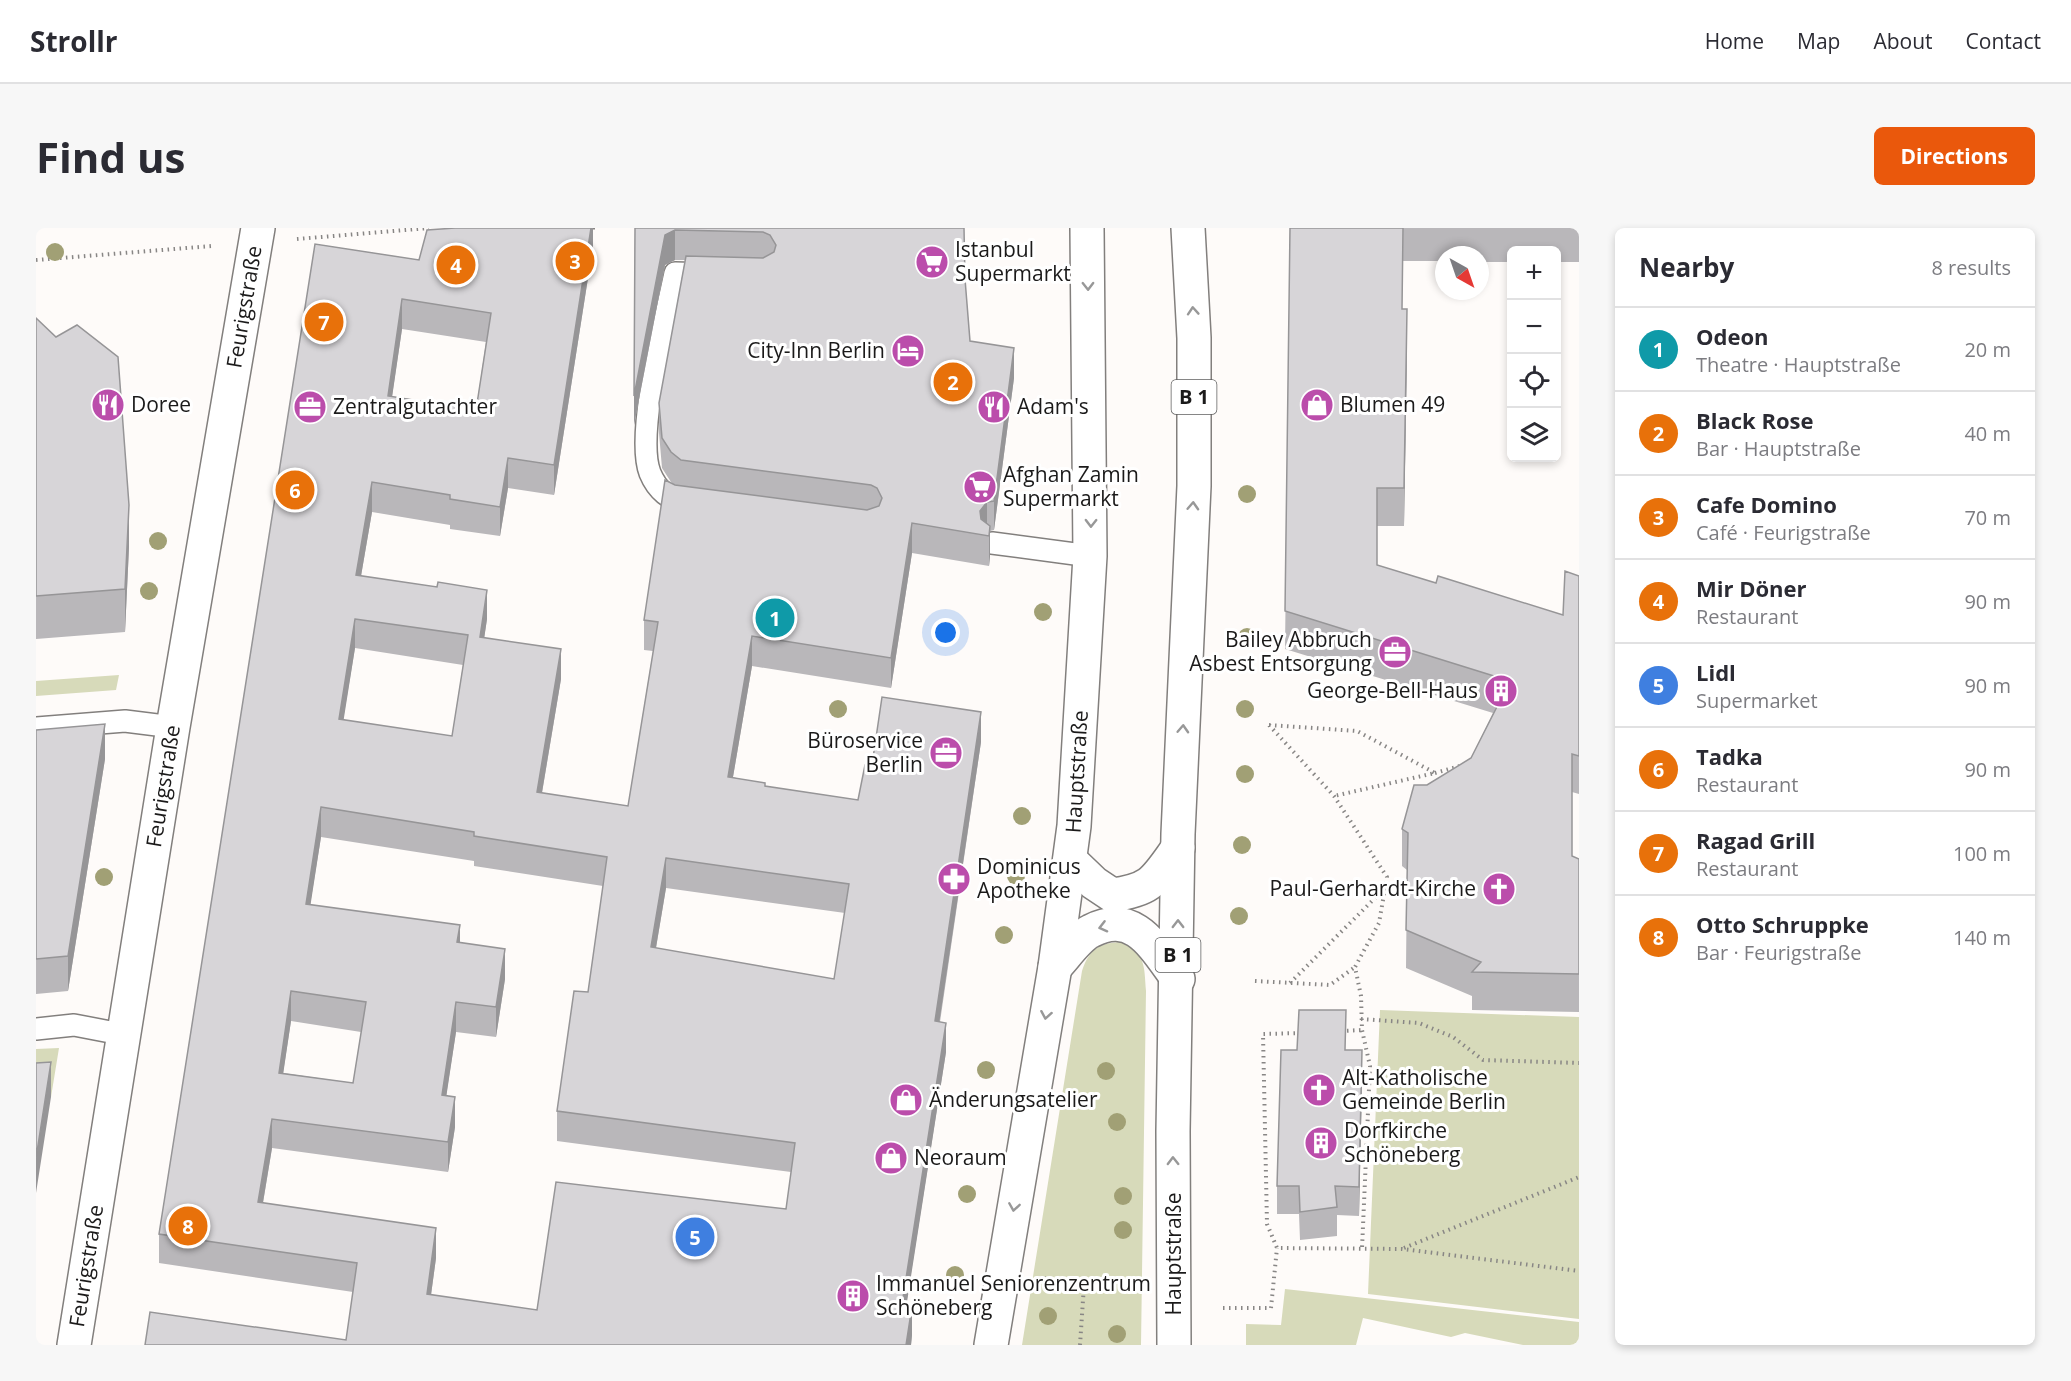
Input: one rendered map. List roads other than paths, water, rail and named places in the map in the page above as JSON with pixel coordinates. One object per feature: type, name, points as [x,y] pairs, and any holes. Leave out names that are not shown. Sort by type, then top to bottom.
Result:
[{"type":"main road","name":"Feurigstraße","points":[[74,1345],[126,1035],[173,727],[258,228]]},
{"type":"main road","name":"Hauptstraße","points":[[991,1345],[1055,967],[1070,860],[1082,728],[1090,556],[1087,228]]},
{"type":"main road","name":"Hauptstraße","points":[[1174,1345],[1173,1131],[1178,979],[1178,848],[1194,486],[1194,338],[1188,228]]},
{"type":"main road","points":[[1070,860],[1094,883],[1112,895],[1139,892],[1157,876],[1178,848]]},
{"type":"main road","points":[[1055,967],[1090,931],[1120,923],[1141,932],[1178,979]]},
{"type":"lane","points":[[708,505],[676,502],[661,491],[650,472],[646,432],[675,273],[730,274]]},
{"type":"lane","points":[[992,543],[1090,556]]},
{"type":"lane","points":[[36,728],[125,721],[173,727]]},
{"type":"lane","points":[[36,1029],[74,1025],[126,1035]]},
{"type":"place","name":"Cafe Domino","points":[[575,261]]},
{"type":"place","name":"Istanbul Supermarkt","points":[[932,262]]},
{"type":"place","name":"Mir Döner","points":[[456,265]]},
{"type":"place","name":"Ragad Grill","points":[[324,322]]},
{"type":"place","name":"City-Inn Berlin","points":[[908,351]]},
{"type":"place","name":"Black Rose","points":[[953,382]]},
{"type":"place","name":"Doree","points":[[108,405]]},
{"type":"place","name":"Blumen 49","points":[[1317,405]]},
{"type":"place","name":"Zentralgutachter","points":[[310,407]]},
{"type":"place","name":"Adam's","points":[[994,407]]},
{"type":"place","name":"Afghan Zamin Supermarkt","points":[[980,487]]},
{"type":"place","name":"Tadka","points":[[295,490]]},
{"type":"place","name":"Odeon","points":[[775,618]]},
{"type":"place","name":"Bailey Abbruch Asbest Entsorgung","points":[[1395,652]]},
{"type":"place","name":"George-Bell-Haus","points":[[1501,691]]},
{"type":"place","name":"Büroservice Berlin","points":[[946,753]]},
{"type":"place","name":"Dominicus Apotheke","points":[[954,879]]},
{"type":"place","name":"Paul-Gerhardt-Kirche","points":[[1499,889]]},
{"type":"place","name":"Alt-Katholische Gemeinde Berlin","points":[[1319,1090]]},
{"type":"place","name":"Änderungsatelier","points":[[906,1100]]},
{"type":"place","name":"Dorfkirche Schöneberg","points":[[1321,1143]]},
{"type":"place","name":"Neoraum","points":[[891,1158]]},
{"type":"place","name":"Otto Schruppke","points":[[188,1226]]},
{"type":"place","name":"Lidl","points":[[695,1237]]},
{"type":"place","name":"Immanuel Seniorenzentrum Schöneberg","points":[[853,1296]]}]
